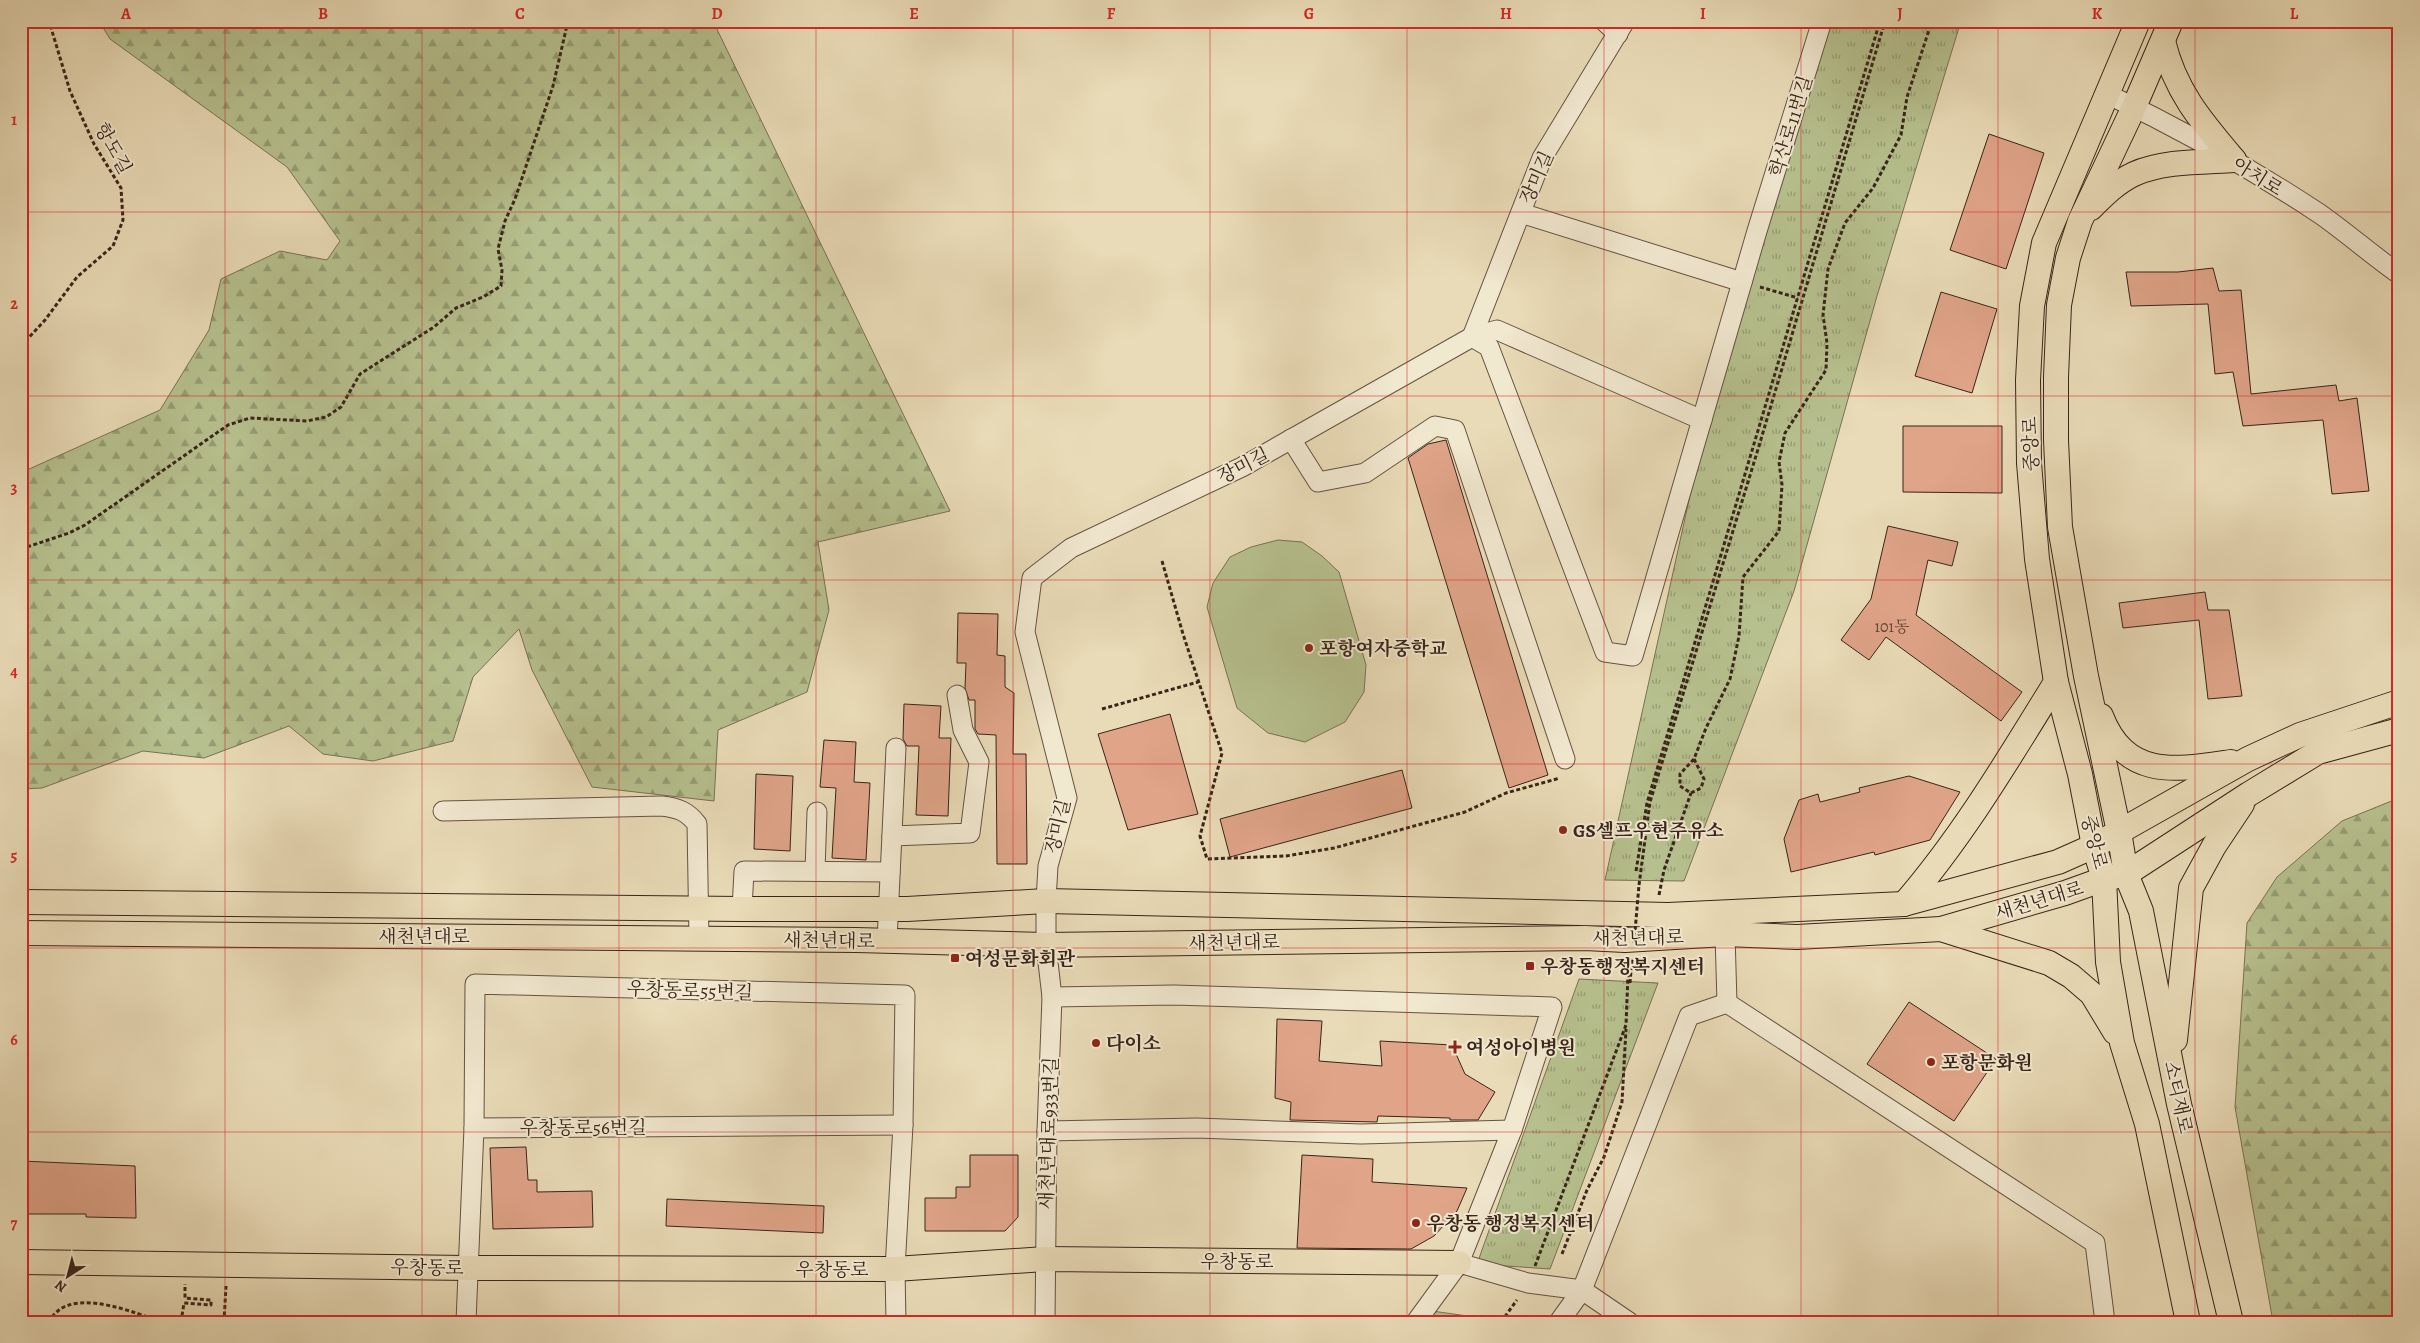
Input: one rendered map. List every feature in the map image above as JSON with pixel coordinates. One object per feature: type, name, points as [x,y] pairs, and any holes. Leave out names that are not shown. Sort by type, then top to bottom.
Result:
[{"type":"main road","name":"중앙로","points":[[2115,876],[2094,846],[2080,774],[2056,682],[2037,559],[2030,463],[2028,380],[2032,306],[2044,243],[2138,21]]},
{"type":"main road","name":"중앙로","points":[[2115,876],[2119,832],[2086,676],[2060,527],[2056,431],[2059,305],[2068,258],[2080,221],[2134,107],[2167,31]]},
{"type":"main road","points":[[2167,31],[2169,66],[2193,111],[2234,160]]},
{"type":"main road","points":[[2080,221],[2114,186],[2134,174],[2186,163],[2234,160]]},
{"type":"main road","points":[[2086,676],[2107,731],[2127,753],[2139,761],[2168,769],[2182,769],[2248,759]]},
{"type":"main road","points":[[1904,904],[1930,874],[1993,784],[2056,682]]},
{"type":"main road","name":"새천년대로","points":[[21,902],[742,909],[888,908],[1046,901],[1668,915],[1904,904],[2058,862],[2094,846],[2248,759],[2300,735],[2399,702]]},
{"type":"main road","name":"새천년대로","points":[[21,932],[887,940],[1046,945],[1585,938],[1625,940],[1725,934],[1797,937],[1941,929],[2065,893],[2115,876],[2318,752],[2399,730]]},
{"type":"main road","points":[[2176,1084],[2175,1029],[2191,888],[2214,846],[2249,794]]},
{"type":"main road","name":"소티재로","points":[[2115,876],[2108,962],[2122,1043],[2147,1124],[2188,1322]]},
{"type":"main road","name":"소티재로","points":[[2115,876],[2141,911],[2179,1104],[2231,1322]]},
{"type":"main road","points":[[1941,929],[2048,963],[2071,976],[2092,994],[2122,1043]]},
{"type":"main road","name":"우창동로","points":[[21,1262],[468,1268],[895,1269],[1044,1259],[1459,1263]]},
{"type":"street","name":"학산로11번길","points":[[1472,337],[1489,347],[1605,652],[1633,656],[1757,230],[1822,21]]},
{"type":"street","name":"장미길","points":[[1046,945],[1048,866],[1067,798],[1025,632],[1032,578],[1070,548],[1242,467],[1472,337],[1542,158],[1615,25]]},
{"type":"street","name":"아치로","points":[[2108,94],[2234,160],[2321,215],[2399,274]]},
{"type":"street","points":[[1520,213],[1742,282]]},
{"type":"street","points":[[1472,337],[1497,330],[1702,420]]},
{"type":"street","points":[[1291,440],[1318,482],[1365,473],[1435,426],[1455,430],[1566,759]]},
{"type":"street","points":[[892,836],[970,832],[979,762],[963,730],[957,695]]},
{"type":"street","points":[[887,940],[896,748]]},
{"type":"street","points":[[443,811],[662,806],[678,808],[689,814],[697,824],[699,938]]},
{"type":"street","points":[[815,872],[817,812]]},
{"type":"street","points":[[742,909],[744,871],[890,872]]},
{"type":"street","points":[[1725,934],[1727,1002]]},
{"type":"street","name":"새천년대로933번길","points":[[1045,1322],[1044,1259],[1052,997],[1046,945]]},
{"type":"street","name":"우창동로55번길","points":[[474,1128],[475,984],[905,995],[903,1124]]},
{"type":"street","points":[[1052,997],[1174,995],[1552,1007],[1512,1130],[1459,1263],[1416,1322]]},
{"type":"street","points":[[1559,1322],[1582,1290],[1689,1016],[1727,1002]]},
{"type":"street","points":[[1727,1002],[2095,1243],[2105,1322]]},
{"type":"street","points":[[896,1322],[895,1269],[903,1124]]},
{"type":"street","name":"우창동로56번길","points":[[474,1128],[903,1124]]},
{"type":"street","points":[[466,1322],[474,1128]]},
{"type":"street","points":[[1047,1131],[1197,1128],[1361,1134],[1512,1130]]},
{"type":"street","name":"우창동로","points":[[1459,1263],[1528,1283],[1582,1290],[1630,1322]]},
{"type":"path","name":"항도길","points":[[21,346],[77,277],[113,246],[123,220],[121,188],[94,144],[70,91],[49,21]]},
{"type":"path","points":[[21,549],[69,533],[85,525],[228,425],[250,418],[307,421],[326,417],[341,407],[360,374],[434,327],[456,308],[483,297],[501,286],[502,270],[498,249],[505,221],[515,199],[553,86],[568,21]]},
{"type":"path","points":[[1636,871],[1647,803],[1880,21]]},
{"type":"path","points":[[1634,943],[1641,861],[1650,802],[1759,446],[1885,21]]},
{"type":"path","points":[[1691,793],[1680,786],[1680,774],[1694,759],[1706,728],[1730,679],[1739,636],[1743,577],[1779,531],[1782,485],[1779,462],[1785,434],[1826,370],[1827,343],[1823,315],[1828,269],[1845,223],[1874,188],[1901,135],[1907,97],[1932,21]]},
{"type":"path","points":[[1742,282],[1798,298]]},
{"type":"path","points":[[1162,561],[1198,682],[1222,752],[1200,836],[1207,859],[1286,856],[1334,848],[1465,812],[1506,793],[1563,778],[1566,759]]},
{"type":"path","points":[[1102,709],[1198,682]]},
{"type":"path","points":[[1659,896],[1664,870],[1691,793],[1701,788],[1704,779],[1694,759]]},
{"type":"path","points":[[1562,1254],[1587,1190],[1604,1157],[1622,1102],[1624,1049],[1632,961]]},
{"type":"path","points":[[1501,1322],[1528,1283],[1626,1025],[1628,975]]},
{"type":"path","points":[[224,1322],[226,1283]]},
{"type":"path","points":[[181,1322],[184,1303],[210,1305],[211,1300],[185,1298],[185,1284]]},
{"type":"path","points":[[48,1322],[60,1309],[83,1302],[129,1310],[160,1322]]},
{"type":"green space","points":[[99,21],[713,21],[950,511],[818,542],[829,610],[807,692],[718,730],[714,801],[592,787],[532,670],[519,629],[473,677],[453,741],[373,761],[323,754],[289,726],[204,758],[143,751],[42,788],[21,789],[21,470],[27,470],[160,410],[209,330],[221,279],[280,251],[327,260],[340,241],[287,167],[110,39]]},
{"type":"green space","points":[[1823,21],[1961,21],[1877,296],[1794,591],[1684,881],[1605,880],[1726,333]]},
{"type":"green space","points":[[1278,540],[1302,542],[1322,556],[1339,572],[1366,665],[1364,692],[1345,722],[1305,742],[1268,733],[1237,708],[1207,607],[1213,583],[1230,557],[1251,547]]},
{"type":"green space","points":[[2399,798],[2399,1322],[2273,1322],[2235,1107],[2247,923],[2277,877],[2342,821]]},
{"type":"green space","points":[[1579,979],[1658,983],[1550,1269],[1477,1264]]},
{"type":"green space","points":[[1432,1311],[1510,1322],[1425,1322]]},
{"type":"building","points":[[1989,134],[2044,153],[2006,269],[1950,250]]},
{"type":"building","points":[[2213,268],[2219,291],[2241,290],[2251,394],[2336,385],[2339,401],[2357,398],[2369,491],[2332,494],[2323,420],[2243,426],[2233,372],[2215,374],[2208,304],[2131,306],[2126,272],[2178,272]]},
{"type":"building","points":[[1941,292],[1997,309],[1972,393],[1915,376]]},
{"type":"building","points":[[1903,426],[2002,426],[2002,493],[1903,492]]},
{"type":"building","points":[[1446,440],[1548,775],[1509,788],[1408,458],[1428,444]]},
{"type":"building","points":[[1888,526],[1958,542],[1952,566],[1928,560],[1916,615],[2022,692],[2001,721],[1886,637],[1869,660],[1841,640],[1871,599]]},
{"type":"building","points":[[2205,592],[2208,610],[2229,610],[2242,696],[2208,699],[2199,620],[2123,628],[2119,603]]},
{"type":"building","points":[[958,613],[998,614],[997,655],[1005,656],[1005,687],[1014,693],[1013,754],[1026,754],[1027,864],[997,864],[996,735],[978,734],[975,729],[975,700],[969,700],[965,688],[966,663],[957,663]]},
{"type":"building","points":[[904,704],[941,706],[939,738],[951,738],[948,816],[916,815],[919,746],[907,746],[903,739]]},
{"type":"building","points":[[1170,714],[1198,814],[1128,830],[1098,734]]},
{"type":"building","points":[[824,740],[856,742],[854,782],[870,783],[866,860],[832,858],[836,788],[820,787]]},
{"type":"building","points":[[1402,770],[1412,808],[1230,857],[1220,819]]},
{"type":"building","points":[[756,774],[793,776],[790,851],[754,849]]},
{"type":"building","points":[[1909,776],[1960,792],[1930,840],[1875,855],[1874,852],[1791,872],[1784,839],[1799,800],[1818,794],[1820,802],[1860,792],[1859,788]]},
{"type":"building","name":"포항문화원","points":[[1909,1002],[1996,1059],[1954,1121],[1867,1064]]},
{"type":"building","name":"여성아이병원","points":[[1277,1019],[1322,1021],[1319,1061],[1382,1066],[1380,1041],[1452,1045],[1465,1074],[1495,1092],[1478,1120],[1378,1116],[1377,1122],[1290,1120],[1291,1102],[1275,1098]]},
{"type":"building","points":[[526,1147],[528,1180],[537,1180],[537,1192],[592,1191],[593,1227],[493,1229],[490,1148]]},
{"type":"building","points":[[970,1155],[1018,1155],[1018,1217],[1005,1231],[925,1231],[925,1198],[956,1198],[956,1187],[970,1187]]},
{"type":"building","points":[[1302,1155],[1373,1159],[1372,1182],[1467,1188],[1457,1211],[1434,1236],[1411,1249],[1297,1248]]},
{"type":"building","points":[[21,1161],[135,1166],[136,1218],[86,1217],[86,1214],[21,1214]]},
{"type":"building","points":[[667,1199],[824,1206],[823,1233],[666,1226]]},
{"type":"place","name":"포항여자중학교","points":[[1309,648]]},
{"type":"place","name":"GS셀프우현주유소","points":[[1563,830]]},
{"type":"place","name":"여성문화회관","points":[[955,958]]},
{"type":"place","name":"우창동행정복지센터","points":[[1530,966]]},
{"type":"place","name":"다이소","points":[[1096,1043]]},
{"type":"place","name":"여성아이병원","points":[[1455,1047]]},
{"type":"place","name":"포항문화원","points":[[1931,1062]]},
{"type":"place","name":"우창동 행정복지센터","points":[[1416,1223]]}]
